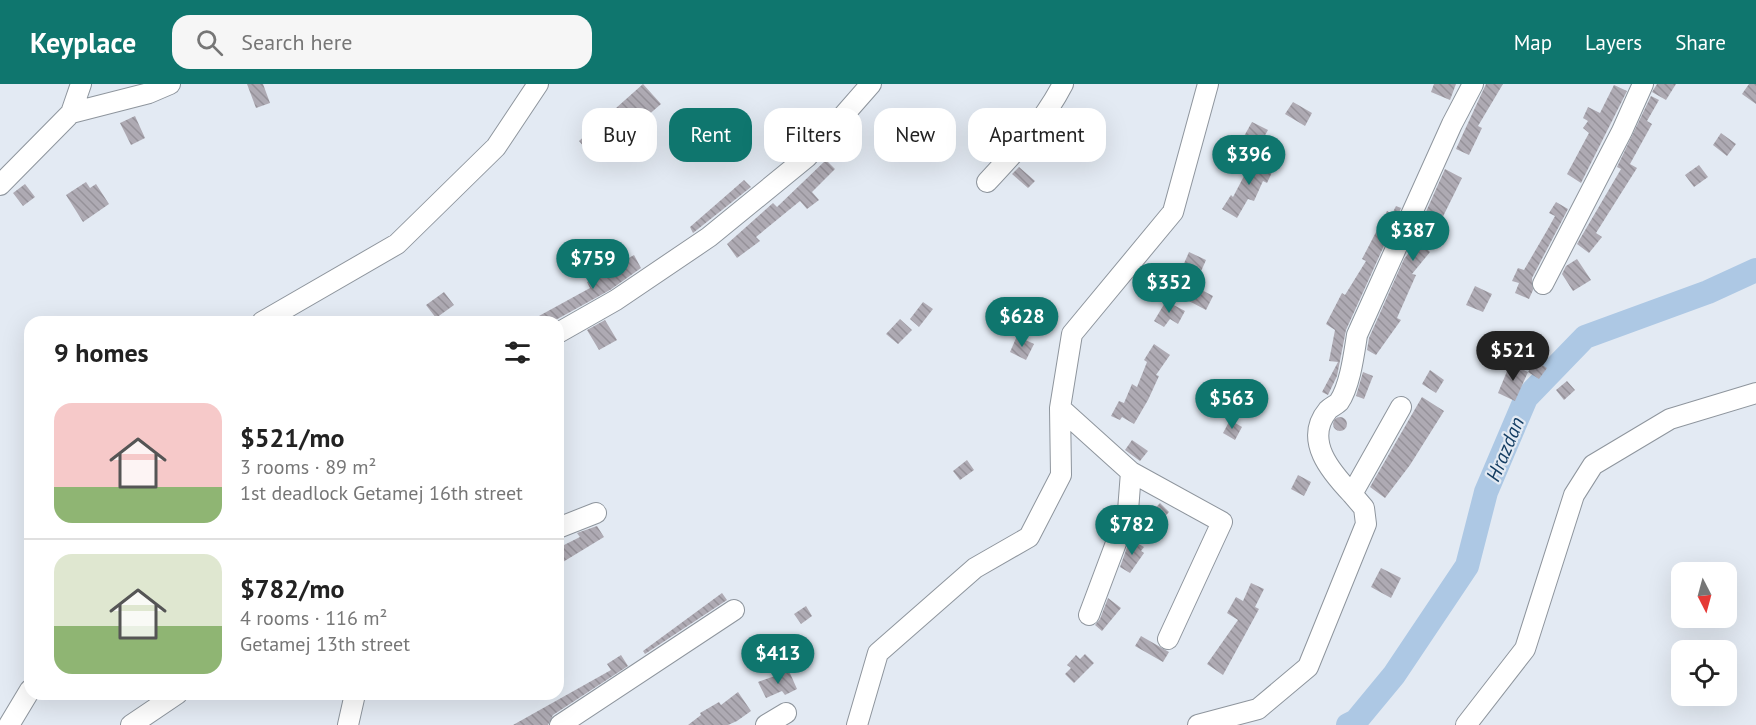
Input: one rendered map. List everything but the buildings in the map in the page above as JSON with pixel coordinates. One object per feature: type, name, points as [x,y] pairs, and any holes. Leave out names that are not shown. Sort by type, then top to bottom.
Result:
[{"type":"street","points":[[0,185],[71,113],[81,84]]},
{"type":"street","points":[[71,113],[149,93],[170,84]]},
{"type":"street","points":[[272,316],[397,244],[496,147],[538,84]]},
{"type":"street","points":[[564,330],[615,300],[709,237],[807,157],[871,84]]},
{"type":"street","points":[[987,182],[1025,141],[1052,105],[1063,84]]},
{"type":"street","points":[[857,725],[878,653],[975,568],[1029,537],[1061,475],[1060,408],[1072,334],[1173,212],[1208,84]]},
{"type":"street","points":[[1197,725],[1258,710],[1308,667],[1366,524],[1364,508],[1335,476],[1322,454],[1318,433],[1327,411],[1339,402],[1352,366],[1358,335],[1452,124],[1473,84]]},
{"type":"street","points":[[1543,284],[1622,131],[1643,84]]},
{"type":"street","points":[[1466,725],[1525,648],[1574,495],[1593,465],[1670,419],[1756,393]]},
{"type":"street","points":[[1352,494],[1401,407]]},
{"type":"street","points":[[1060,408],[1131,472],[1222,522],[1168,639]]},
{"type":"street","points":[[1089,615],[1128,511],[1131,472]]},
{"type":"street","points":[[564,526],[596,513]]},
{"type":"street","points":[[560,725],[734,610]]},
{"type":"street","points":[[9,725],[24,700]]},
{"type":"street","points":[[131,725],[168,700]]},
{"type":"street","points":[[348,725],[354,700]]},
{"type":"street","points":[[766,725],[786,713]]},
{"type":"waterway","name":"Hrazdan","points":[[1348,725],[1356,721],[1394,675],[1467,566],[1486,492],[1526,398],[1585,337],[1708,292],[1756,270]]}]
